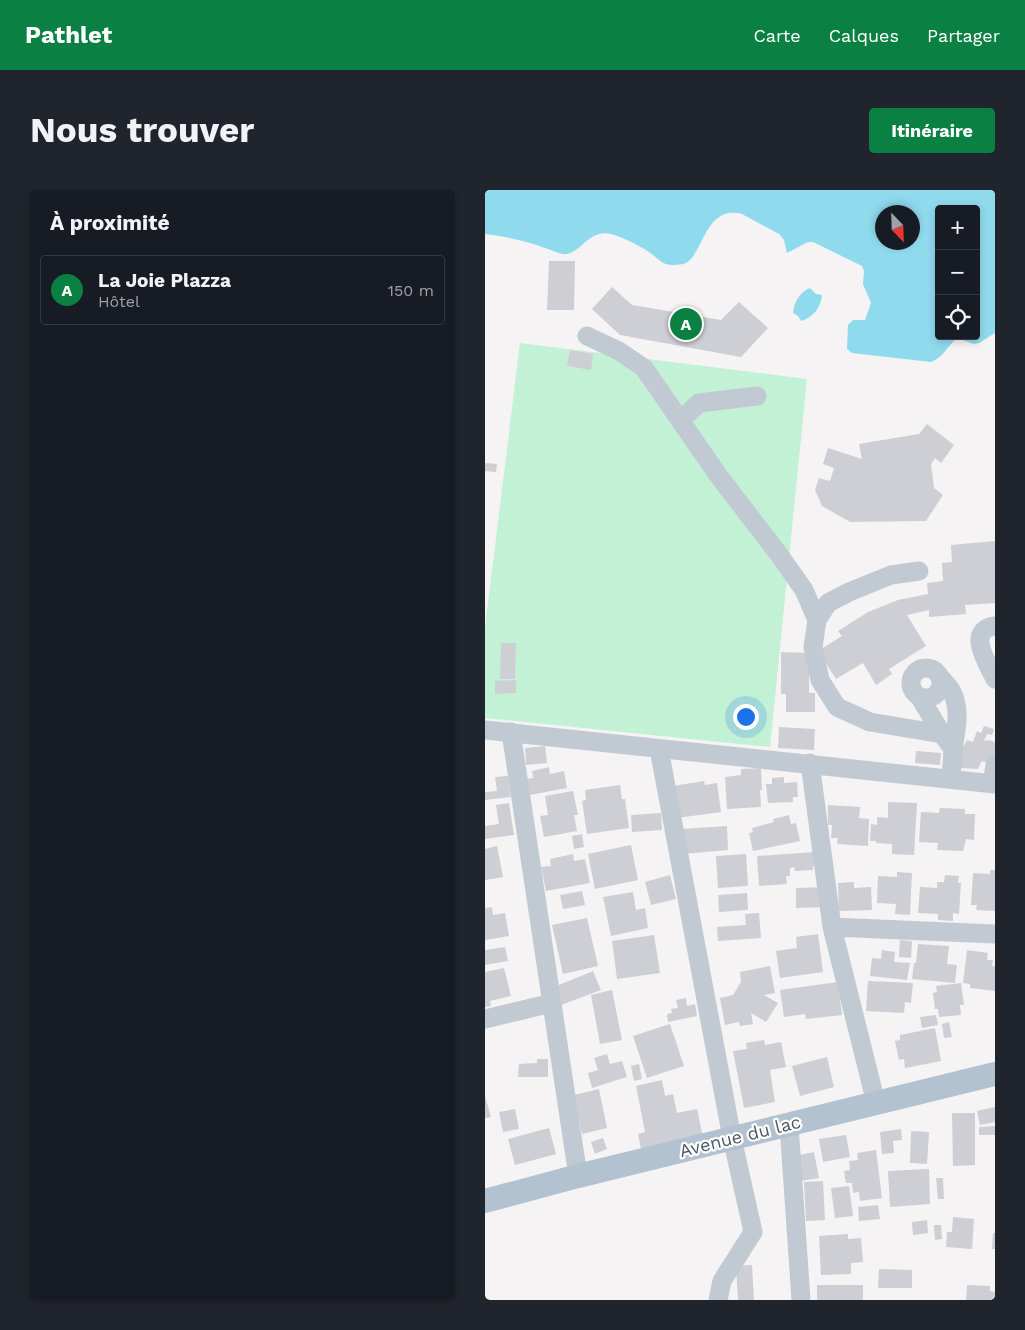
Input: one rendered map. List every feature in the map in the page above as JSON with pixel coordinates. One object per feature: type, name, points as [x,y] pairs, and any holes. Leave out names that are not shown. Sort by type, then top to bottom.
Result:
[{"type":"main road","name":"Avenue du lac","points":[[485,1201],[578,1176],[995,1074]]},
{"type":"street","points":[[587,336],[619,351],[644,368],[718,475],[781,556],[804,590],[817,620]]},
{"type":"street","points":[[681,420],[699,403],[757,396]]},
{"type":"street","points":[[919,571],[891,575],[849,592],[828,603],[817,620],[813,647],[820,680],[837,707],[870,722],[942,734]]},
{"type":"street","points":[[995,626],[990,626],[981,633],[979,642],[989,654],[995,679]]},
{"type":"street","points":[[951,779],[957,724],[957,707],[952,690],[931,669],[927,668],[917,671],[911,679],[912,689],[919,696],[953,749]]},
{"type":"street","points":[[485,730],[951,779],[994,778]]},
{"type":"street","points":[[511,732],[578,1176]]},
{"type":"street","points":[[659,749],[732,1138],[753,1232],[722,1281],[719,1300]]},
{"type":"street","points":[[810,763],[832,927],[876,1103]]},
{"type":"street","points":[[832,927],[995,934]]},
{"type":"street","points":[[485,1019],[552,1003]]},
{"type":"street","points":[[789,1124],[801,1300]]},
{"type":"green space","points":[[520,343],[807,379],[770,747],[485,718],[485,627]]},
{"type":"water","points":[[485,190],[995,190],[995,333],[979,343],[974,344],[963,340],[980,340],[980,205],[935,205],[935,340],[955,340],[939,358],[931,362],[852,353],[847,349],[848,325],[853,320],[865,320],[871,303],[863,284],[864,271],[862,266],[813,242],[808,242],[787,253],[784,240],[779,234],[742,214],[729,213],[719,217],[711,224],[690,260],[676,265],[666,264],[642,248],[611,234],[604,233],[592,237],[567,254],[557,253],[540,246],[485,234]]},
{"type":"water","points":[[810,288],[816,294],[822,295],[821,299],[813,315],[801,321],[793,313],[795,305],[800,295]]},
{"type":"building","points":[[549,261],[575,261],[574,310],[547,310]]},
{"type":"building","points":[[612,287],[632,305],[721,320],[739,302],[768,328],[741,357],[620,335],[592,309]]},
{"type":"building","points":[[570,350],[593,354],[591,370],[567,366]]},
{"type":"building","points":[[927,424],[954,445],[941,463],[935,458],[931,464],[934,488],[943,495],[926,521],[850,522],[822,506],[815,490],[819,478],[830,481],[834,468],[823,464],[828,448],[862,459],[859,444],[919,434]]},
{"type":"building","points":[[485,463],[497,464],[496,472],[485,471]]},
{"type":"building","points":[[995,541],[995,603],[965,605],[966,614],[929,617],[929,610],[907,615],[926,646],[889,669],[892,674],[876,685],[863,663],[836,679],[818,651],[842,636],[838,631],[868,612],[898,600],[928,594],[927,583],[943,581],[942,563],[952,562],[951,545]]},
{"type":"building","points":[[501,643],[516,643],[515,679],[500,679]]},
{"type":"building","points":[[781,652],[809,653],[809,693],[815,693],[815,712],[786,712],[786,694],[781,694]]},
{"type":"building","points":[[516,680],[516,693],[495,694],[495,681]]},
{"type":"building","points":[[984,726],[994,729],[992,735],[987,734],[984,741],[995,742],[995,766],[982,761],[978,769],[961,768],[957,757],[967,740],[973,742],[977,731],[981,733]]},
{"type":"building","points":[[779,727],[815,729],[814,750],[778,748]]},
{"type":"building","points":[[545,746],[547,763],[526,765],[525,748]]},
{"type":"building","points":[[916,751],[941,753],[940,765],[915,763]]},
{"type":"building","points":[[549,767],[550,774],[564,771],[567,788],[530,795],[527,779],[533,778],[532,771]]},
{"type":"building","points":[[761,768],[761,807],[727,809],[725,777],[741,775],[741,769]]},
{"type":"building","points":[[508,776],[511,797],[485,800],[485,792],[497,791],[495,777]]},
{"type":"building","points":[[784,777],[784,783],[797,782],[798,797],[793,797],[793,802],[768,803],[766,784],[772,784],[772,778]]},
{"type":"building","points":[[704,781],[705,785],[717,783],[721,812],[677,818],[673,786]]},
{"type":"building","points":[[620,785],[622,799],[625,799],[629,828],[587,834],[582,801],[586,800],[585,790]]},
{"type":"building","points":[[573,791],[578,815],[574,815],[577,831],[544,837],[540,816],[548,815],[545,796]]},
{"type":"building","points":[[888,802],[917,803],[914,855],[892,854],[892,844],[870,841],[871,824],[877,825],[877,817],[888,818]]},
{"type":"building","points":[[509,803],[514,835],[485,839],[485,826],[499,824],[496,805]]},
{"type":"building","points":[[828,805],[860,807],[859,818],[869,819],[868,846],[837,844],[838,838],[831,838],[832,825],[828,825]]},
{"type":"building","points":[[940,808],[965,809],[965,814],[975,814],[974,840],[966,839],[963,851],[937,850],[938,843],[919,842],[921,812],[939,813]]},
{"type":"building","points":[[661,813],[662,830],[632,832],[631,815]]},
{"type":"building","points":[[789,815],[791,824],[796,823],[800,841],[753,851],[749,833],[753,832],[752,828],[774,822],[773,819]]},
{"type":"building","points":[[727,826],[728,850],[683,854],[682,829]]},
{"type":"building","points":[[582,834],[584,847],[574,849],[572,836]]},
{"type":"building","points":[[631,845],[638,880],[595,889],[588,854]]},
{"type":"building","points":[[497,846],[503,877],[485,880],[485,849]]},
{"type":"building","points":[[815,852],[816,866],[813,866],[813,870],[795,871],[794,867],[790,868],[790,876],[786,876],[787,884],[759,886],[757,856]]},
{"type":"building","points":[[573,854],[574,861],[585,859],[590,883],[546,891],[541,867],[551,866],[550,859]]},
{"type":"building","points":[[746,854],[748,886],[718,888],[716,856]]},
{"type":"building","points":[[990,870],[995,870],[995,911],[976,910],[977,905],[971,905],[973,873],[990,874]]},
{"type":"building","points":[[897,872],[912,873],[910,915],[895,914],[896,904],[877,903],[878,876],[897,877]]},
{"type":"building","points":[[670,875],[676,899],[651,905],[645,882]]},
{"type":"building","points":[[945,875],[959,876],[958,883],[961,883],[959,914],[953,913],[953,921],[938,920],[938,914],[918,913],[920,887],[937,888],[937,882],[944,882]]},
{"type":"building","points":[[854,882],[854,888],[871,887],[872,910],[839,911],[838,883]]},
{"type":"building","points":[[827,887],[827,907],[796,908],[796,888]]},
{"type":"building","points":[[582,891],[585,905],[563,909],[560,895]]},
{"type":"building","points":[[633,892],[636,910],[645,908],[648,928],[611,936],[603,897]]},
{"type":"building","points":[[747,893],[748,910],[719,912],[718,895]]},
{"type":"building","points":[[492,907],[493,915],[505,913],[509,936],[485,940],[485,908]]},
{"type":"building","points":[[759,913],[761,938],[718,941],[717,927],[746,925],[745,914]]},
{"type":"building","points":[[587,918],[598,966],[563,974],[552,925]]},
{"type":"building","points":[[818,934],[823,972],[780,978],[776,951],[797,948],[796,937]]},
{"type":"building","points":[[654,935],[660,973],[617,979],[612,941]]},
{"type":"building","points":[[900,940],[912,941],[911,958],[899,957]]},
{"type":"building","points":[[918,944],[949,946],[947,964],[957,965],[955,983],[912,979]]},
{"type":"building","points":[[505,947],[508,961],[485,965],[485,950]]},
{"type":"building","points":[[882,950],[895,952],[894,962],[910,963],[907,980],[870,976],[872,958],[881,959]]},
{"type":"building","points":[[967,950],[988,953],[987,960],[993,960],[992,966],[995,966],[995,991],[970,988],[970,984],[963,983]]},
{"type":"building","points":[[770,966],[775,993],[764,995],[778,1003],[766,1022],[751,1013],[753,1024],[740,1026],[739,1022],[725,1025],[720,998],[733,995],[741,982],[740,972]]},
{"type":"building","points":[[504,968],[511,996],[490,1001],[491,1006],[485,1007],[485,972]]},
{"type":"building","points":[[593,971],[601,990],[561,1005],[554,987]]},
{"type":"building","points":[[868,981],[913,983],[911,1003],[905,1002],[904,1013],[866,1011]]},
{"type":"building","points":[[838,982],[842,1015],[806,1019],[805,1014],[784,1017],[780,990]]},
{"type":"building","points":[[961,983],[964,1005],[960,1005],[961,1015],[939,1017],[938,1009],[935,1009],[933,993],[937,992],[936,986]]},
{"type":"building","points":[[612,990],[622,1040],[600,1044],[591,995]]},
{"type":"building","points":[[686,998],[687,1006],[695,1004],[697,1016],[668,1022],[667,1014],[672,1013],[671,1009],[678,1008],[676,1000]]},
{"type":"building","points":[[936,1015],[938,1025],[922,1028],[920,1017]]},
{"type":"building","points":[[949,1022],[952,1037],[944,1038],[942,1024]]},
{"type":"building","points":[[670,1024],[684,1066],[647,1078],[633,1036]]},
{"type":"building","points":[[935,1028],[941,1061],[905,1068],[904,1059],[899,1060],[895,1041],[900,1040],[900,1035]]},
{"type":"building","points":[[764,1040],[765,1045],[781,1042],[786,1067],[770,1070],[775,1102],[744,1108],[733,1051],[747,1049],[746,1043]]},
{"type":"building","points":[[607,1054],[610,1064],[622,1061],[627,1077],[592,1088],[588,1073],[598,1070],[594,1058]]},
{"type":"building","points":[[827,1057],[834,1087],[800,1096],[792,1066]]},
{"type":"building","points":[[537,1059],[548,1059],[548,1077],[518,1077],[519,1064],[537,1063]]},
{"type":"building","points":[[639,1064],[642,1079],[634,1081],[631,1066]]},
{"type":"building","points":[[662,1080],[665,1096],[673,1094],[677,1113],[697,1109],[703,1137],[641,1149],[638,1134],[645,1132],[636,1086]]},
{"type":"building","points":[[599,1089],[607,1128],[582,1134],[574,1095]]},
{"type":"building","points":[[485,1096],[491,1117],[485,1118]]},
{"type":"building","points":[[995,1107],[995,1122],[980,1125],[977,1111]]},
{"type":"building","points":[[515,1109],[519,1129],[503,1132],[499,1112]]},
{"type":"building","points":[[952,1113],[975,1113],[975,1165],[953,1166]]},
{"type":"building","points":[[995,1126],[995,1135],[979,1135],[979,1127]]},
{"type":"building","points":[[549,1128],[556,1154],[515,1165],[508,1139]]},
{"type":"building","points":[[901,1129],[902,1140],[893,1141],[894,1153],[882,1154],[880,1132]]},
{"type":"building","points":[[911,1131],[929,1132],[927,1164],[910,1163]]},
{"type":"building","points":[[846,1135],[850,1157],[823,1162],[819,1139]]},
{"type":"building","points":[[603,1138],[607,1149],[595,1154],[591,1142]]},
{"type":"building","points":[[876,1150],[882,1198],[860,1201],[859,1192],[853,1193],[852,1183],[846,1183],[844,1171],[850,1170],[849,1161],[858,1160],[857,1153]]},
{"type":"building","points":[[814,1152],[819,1178],[800,1181],[795,1156]]},
{"type":"building","points":[[929,1169],[930,1204],[890,1207],[888,1171]]},
{"type":"building","points":[[936,1178],[943,1178],[944,1199],[938,1199]]},
{"type":"building","points":[[823,1181],[825,1220],[806,1221],[804,1182]]},
{"type":"building","points":[[849,1186],[853,1216],[835,1218],[831,1188]]},
{"type":"building","points":[[878,1205],[880,1219],[859,1221],[858,1207]]},
{"type":"building","points":[[953,1217],[974,1219],[972,1249],[946,1247],[947,1232],[952,1232]]},
{"type":"building","points":[[927,1220],[928,1233],[913,1235],[912,1222]]},
{"type":"building","points":[[934,1225],[941,1225],[942,1239],[935,1240]]},
{"type":"building","points":[[993,1233],[995,1233],[995,1249],[992,1249]]},
{"type":"building","points":[[848,1234],[848,1239],[861,1238],[863,1262],[851,1263],[851,1274],[821,1275],[819,1236]]},
{"type":"building","points":[[752,1265],[754,1300],[738,1300],[736,1266]]},
{"type":"building","points":[[879,1269],[912,1270],[912,1288],[878,1288]]},
{"type":"building","points":[[817,1285],[863,1285],[863,1300],[817,1300]]},
{"type":"building","points":[[967,1285],[990,1286],[990,1291],[995,1292],[995,1300],[966,1300]]},
{"type":"place","name":"La Joie Plazza","points":[[686,324]]}]
